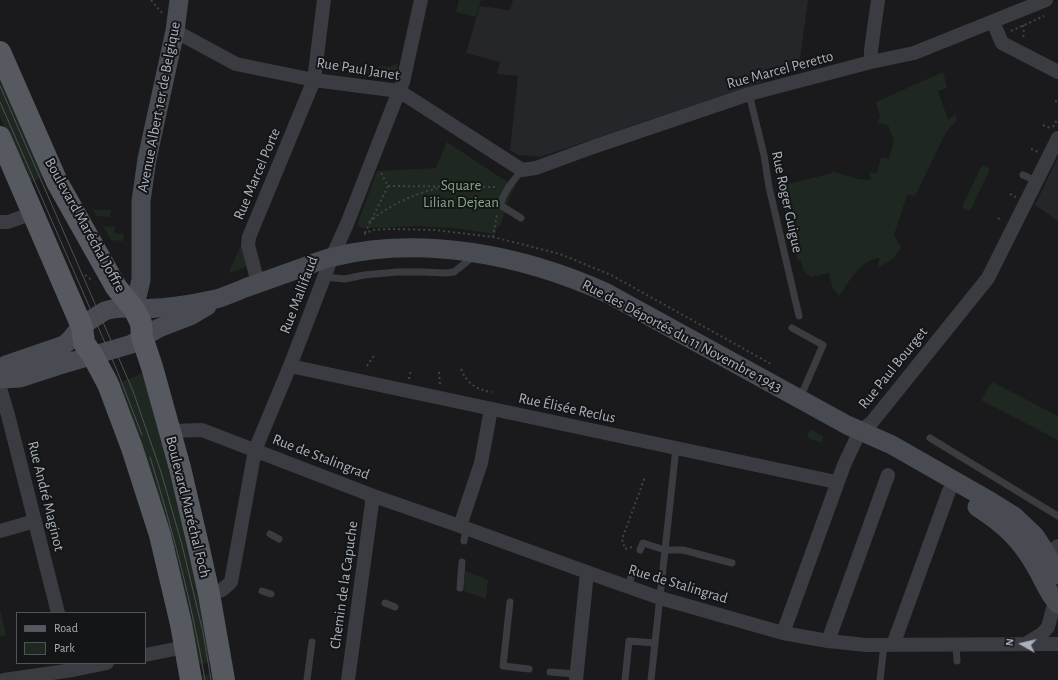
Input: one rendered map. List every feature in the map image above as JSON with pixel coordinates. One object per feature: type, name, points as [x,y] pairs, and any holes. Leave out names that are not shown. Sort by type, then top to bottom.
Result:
[{"type":"main road","name":"Boulevard Maréchal Joffre","points":[[0,52],[57,182],[116,287],[134,309],[140,322],[142,337]]},
{"type":"main road","points":[[0,137],[82,327],[84,343],[108,384],[143,480],[160,535],[191,680]]},
{"type":"main road","name":"Boulevard Maréchal Foch","points":[[142,337],[152,367],[184,487],[209,594],[224,680]]},
{"type":"street","name":"Avenue Albert 1er de Belgique","points":[[134,309],[141,280],[141,201],[147,159],[175,31],[178,0]]},
{"type":"street","name":"Rue Marcel Porte","points":[[258,284],[248,246],[249,237],[314,80],[324,0]]},
{"type":"street","name":"Rue Mallifaud","points":[[209,594],[235,584],[245,527],[255,450],[400,91],[421,0]]},
{"type":"street","points":[[871,62],[871,50],[878,0]]},
{"type":"street","name":"Rue Marcel Peretto","points":[[522,170],[536,168],[749,94],[871,62],[914,53],[1046,0]]},
{"type":"street","points":[[993,22],[1002,43],[1058,72]]},
{"type":"street","name":"Rue Paul Janet","points":[[175,31],[236,64],[314,80],[400,91],[522,170]]},
{"type":"street","name":"Rue Paul Bourget","points":[[783,632],[836,482],[860,431],[872,422],[988,278],[1058,138]]},
{"type":"street","points":[[0,222],[8,222],[33,212]]},
{"type":"street","name":"Rue des Déportés du 11 Novembre 1943","points":[[218,298],[332,257],[364,250],[390,248],[455,250],[508,259],[536,267],[601,291],[800,398],[847,426],[892,445],[996,505],[1014,516],[1034,536],[1058,575]]},
{"type":"street","points":[[0,374],[6,365],[64,346],[82,327],[106,311],[119,308],[154,309],[218,298]]},
{"type":"street","points":[[0,379],[20,378],[132,344],[159,328],[190,316],[218,298]]},
{"type":"street","name":"Rue Élisée Reclus","points":[[290,366],[836,482]]},
{"type":"street","name":"Rue André Maginot","points":[[0,388],[58,612]]},
{"type":"street","points":[[463,531],[481,463],[491,409]]},
{"type":"street","name":"Rue de Stalingrad","points":[[170,432],[202,430],[463,531],[587,573],[630,581],[660,598],[783,632],[828,641],[888,645],[1058,644]]},
{"type":"street","name":"Rue des Déportés du 11 Novembre 1943","points":[[860,431],[872,446],[991,516],[1009,531],[1021,544],[1045,553]]},
{"type":"street","points":[[828,641],[888,475]]},
{"type":"street","points":[[888,645],[949,491]]},
{"type":"street","name":"Chemin de la Capuche","points":[[348,680],[363,596],[372,503],[371,495]]},
{"type":"street","points":[[0,531],[35,521]]},
{"type":"street","name":"Rue des Déportés du 11 Novembre 1943","points":[[1045,553],[1056,603]]},
{"type":"street","points":[[576,677],[587,573]]},
{"type":"street","points":[[1025,645],[1042,634],[1048,627],[1056,603]]},
{"type":"street","points":[[146,655],[185,647]]},
{"type":"street","points":[[4,680],[73,671],[103,664]]},
{"type":"lane","name":"Rue Roger Guigue","points":[[749,94],[764,155],[769,187],[799,316]]},
{"type":"lane","points":[[521,218],[500,205],[502,198],[522,170]]},
{"type":"lane","points":[[1023,175],[1037,181]]},
{"type":"lane","points":[[325,277],[345,279],[364,275],[397,272],[454,272],[478,253]]},
{"type":"lane","points":[[792,328],[823,345],[800,398]]},
{"type":"lane","points":[[930,438],[1058,516]]},
{"type":"lane","points":[[651,680],[676,448]]},
{"type":"lane","points":[[270,534],[278,539]]},
{"type":"lane","points":[[640,550],[642,543],[665,550],[683,550],[732,563]]},
{"type":"lane","points":[[460,588],[462,562]]},
{"type":"lane","points":[[262,591],[271,594]]},
{"type":"lane","points":[[510,602],[503,666],[529,669]]},
{"type":"lane","points":[[385,604],[395,607]]},
{"type":"lane","points":[[625,680],[629,641],[655,643]]},
{"type":"lane","points":[[307,680],[312,642]]},
{"type":"lane","points":[[880,680],[888,645]]},
{"type":"lane","points":[[956,645],[957,661]]},
{"type":"lane","points":[[550,672],[576,677]]},
{"type":"path","points":[[1021,43],[1023,40],[1023,25]]},
{"type":"path","points":[[382,173],[388,186]]},
{"type":"path","points":[[388,186],[509,187]]},
{"type":"path","points":[[388,186],[364,234],[373,230],[406,228],[493,237],[495,221],[500,205]]},
{"type":"path","points":[[369,222],[389,208],[424,191],[444,186]]},
{"type":"path","points":[[641,292],[771,364]]},
{"type":"path","points":[[367,366],[375,354]]},
{"type":"path","points":[[461,369],[469,383],[477,388],[492,392]]},
{"type":"path","points":[[625,549],[622,539],[645,477]]},
{"type":"shaded area","points":[[513,0],[808,0],[800,58],[795,71],[540,157],[519,155],[510,150],[518,76],[497,74],[500,62],[466,53],[480,6],[510,10]]},
{"type":"shaded area","points":[[1058,157],[1058,221],[1035,205]]},
{"type":"green space","points":[[459,0],[481,0],[476,17],[456,12]]},
{"type":"green space","points":[[328,60],[346,62],[345,73],[332,72]]},
{"type":"green space","points":[[348,63],[370,66],[369,76],[347,74]]},
{"type":"green space","points":[[398,63],[397,70],[390,79],[372,77],[379,66],[390,67]]},
{"type":"green space","points":[[0,69],[46,176],[29,183],[0,117]]},
{"type":"green space","points":[[943,72],[947,88],[938,91],[948,120],[956,114],[957,120],[946,132],[915,196],[907,195],[894,235],[901,248],[894,258],[877,268],[880,258],[874,259],[862,266],[839,296],[833,289],[829,273],[811,277],[803,270],[801,260],[798,261],[779,186],[834,172],[858,179],[871,179],[869,172],[877,173],[881,157],[889,159],[894,141],[888,125],[877,123],[880,117],[876,102]]},
{"type":"green space","name":"Square Lilian Dejean","points":[[447,142],[501,178],[516,186],[511,195],[500,226],[498,226],[495,234],[453,228],[419,226],[359,227],[358,222],[377,171],[436,168]]},
{"type":"green space","points":[[982,165],[990,169],[970,211],[962,207]]},
{"type":"green space","points":[[93,210],[111,210],[110,217],[97,216]]},
{"type":"green space","points":[[103,226],[115,227],[114,233],[124,234],[123,241],[111,240]]},
{"type":"green space","points":[[240,247],[242,247],[248,266],[230,273],[229,272]]},
{"type":"green space","points":[[143,373],[167,458],[214,662],[195,665],[114,385]]},
{"type":"green space","points":[[991,383],[994,383],[1058,416],[1058,440],[981,400]]},
{"type":"green space","points":[[810,429],[823,436],[822,443],[807,438]]},
{"type":"green space","points":[[465,571],[488,580],[486,599],[464,591]]},
{"type":"green space","points":[[0,610],[6,635],[0,636]]},
{"type":"green space","points":[[216,673],[217,680],[197,680],[197,676]]},
{"type":"tram line","points":[[0,86],[133,391],[161,472],[182,545],[203,632],[211,680]]},
{"type":"tram line","points":[[0,102],[116,368],[142,435]]},
{"type":"tram line","points":[[150,457],[181,568],[205,680]]}]
